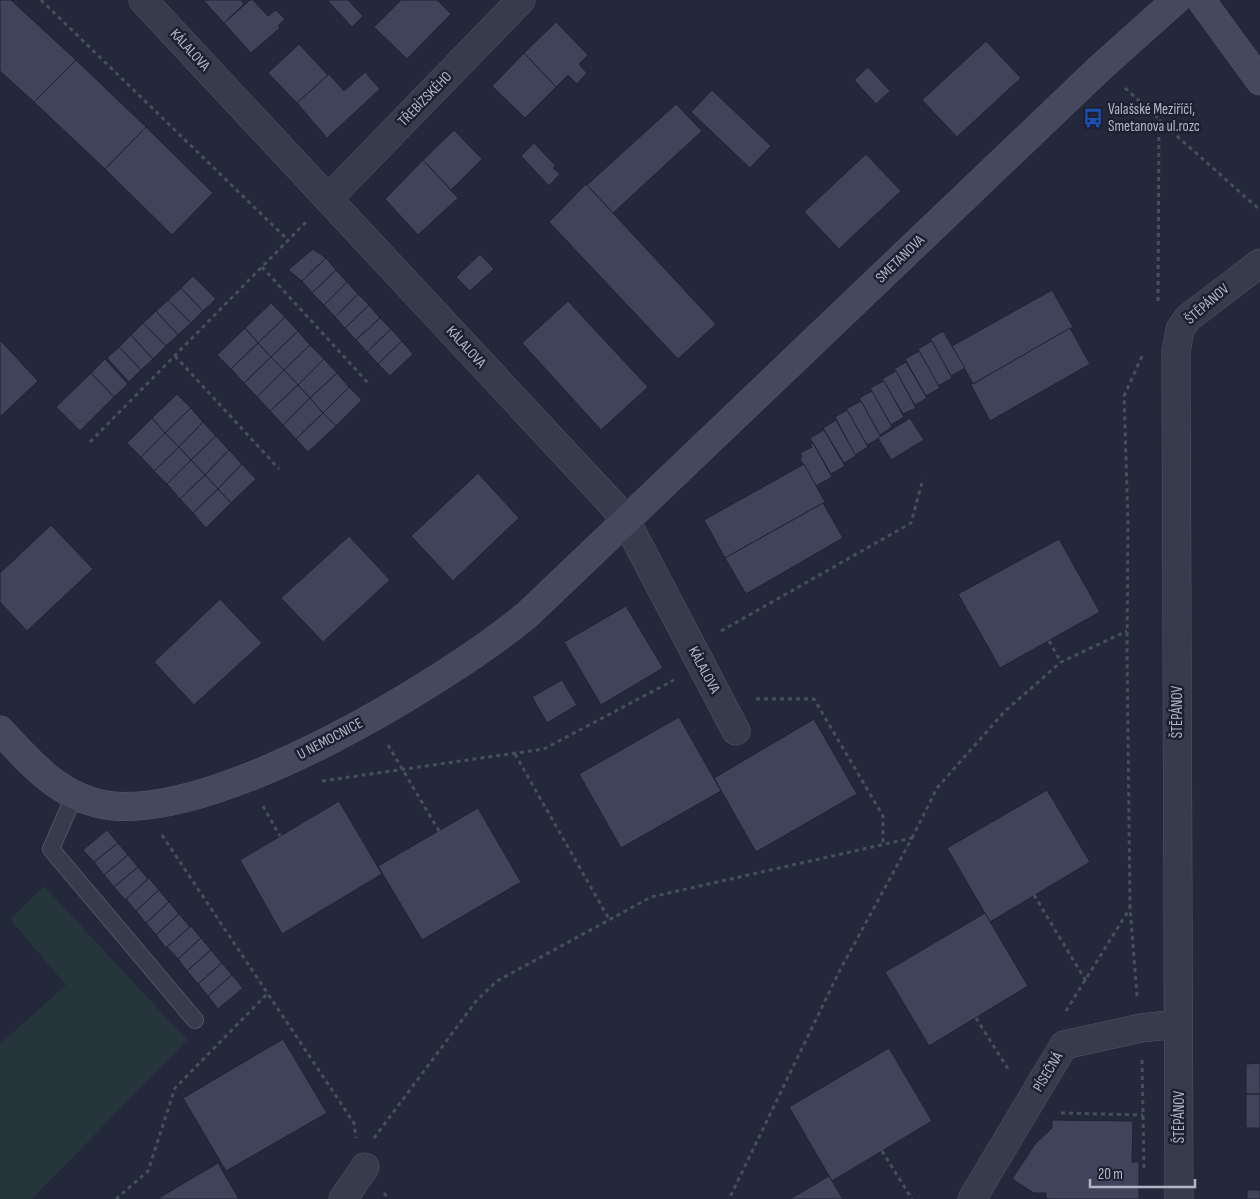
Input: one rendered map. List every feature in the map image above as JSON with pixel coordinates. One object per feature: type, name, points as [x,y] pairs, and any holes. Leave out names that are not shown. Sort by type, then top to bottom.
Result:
[{"type":"street","name":"KÁLALOVA","points":[[143,0],[626,521],[736,730]]},
{"type":"street","name":"TŘEBÍZSKÉHO","points":[[328,199],[521,0]]},
{"type":"street","name":"SMETANOVA","points":[[626,521],[1100,68],[1176,0]]},
{"type":"street","points":[[1201,0],[1260,82]]},
{"type":"street","name":"ŠTĚPÁNOV","points":[[1179,1199],[1176,352],[1180,329],[1188,318],[1260,263]]},
{"type":"street","name":"U NEMOCNICE","points":[[0,730],[37,770],[54,784],[75,794],[112,806],[148,804],[193,796],[290,760],[370,717],[476,654],[503,634],[626,521]]},
{"type":"street","name":"PÍSEČNÁ","points":[[972,1199],[1064,1045],[1141,1028],[1178,1024]]},
{"type":"street","points":[[342,1199],[367,1155]]},
{"type":"lane","points":[[75,794],[51,849],[195,1020]]},
{"type":"path","points":[[41,0],[288,240]]},
{"type":"path","points":[[1120,84],[1260,210]]},
{"type":"path","points":[[1158,311],[1159,119]]},
{"type":"path","points":[[90,442],[328,199]]},
{"type":"path","points":[[262,267],[369,384]]},
{"type":"path","points":[[1144,1171],[1141,1028],[1130,907],[1127,631],[1128,522],[1124,396],[1146,347]]},
{"type":"path","points":[[174,356],[279,468]]},
{"type":"path","points":[[320,782],[544,749],[911,523],[923,479]]},
{"type":"path","points":[[729,1199],[839,972],[938,788],[1004,712],[1061,662],[1127,631]]},
{"type":"path","points":[[1049,641],[1061,662]]},
{"type":"path","points":[[720,698],[814,699],[883,816],[883,844]]},
{"type":"path","points":[[370,717],[404,770],[439,831]]},
{"type":"path","points":[[515,754],[609,920]]},
{"type":"path","points":[[148,804],[151,818],[354,1123],[356,1140]]},
{"type":"path","points":[[367,1155],[477,1000],[497,981],[651,897],[912,838]]},
{"type":"path","points":[[1034,895],[1086,981]]},
{"type":"path","points":[[1064,1014],[1130,907]]},
{"type":"path","points":[[116,1199],[148,1171],[175,1088],[268,993]]},
{"type":"path","points":[[976,1018],[1014,1078]]},
{"type":"path","points":[[1024,1112],[1143,1115]]},
{"type":"path","points":[[882,1151],[912,1199]]},
{"type":"shaded area","points":[[44,886],[187,1040],[32,1199],[0,1199],[0,1044],[66,985],[10,919]]},
{"type":"building","points":[[0,0],[11,0],[76,60],[34,102],[0,71]]},
{"type":"building","points":[[203,0],[241,0],[244,4],[224,23]]},
{"type":"building","points":[[250,0],[253,0],[268,16],[276,10],[285,19],[278,26],[280,28],[251,53],[224,23]]},
{"type":"building","points":[[329,0],[348,0],[363,16],[352,27]]},
{"type":"building","points":[[401,0],[437,0],[451,14],[407,59],[374,27]]},
{"type":"building","points":[[556,22],[588,55],[579,64],[587,73],[577,84],[568,75],[556,87],[524,53]]},
{"type":"building","points":[[986,41],[1021,78],[957,137],[922,100]]},
{"type":"building","points":[[299,44],[328,75],[297,103],[268,73]]},
{"type":"building","points":[[524,53],[556,87],[525,118],[492,86]]},
{"type":"building","points":[[76,60],[146,127],[105,169],[34,102]]},
{"type":"building","points":[[868,67],[890,91],[876,104],[854,80]]},
{"type":"building","points":[[365,72],[380,89],[327,138],[297,103],[329,74],[344,91]]},
{"type":"building","points":[[712,90],[771,146],[750,168],[691,112]]},
{"type":"building","points":[[676,104],[702,131],[613,213],[587,185]]},
{"type":"building","points":[[146,127],[213,193],[172,235],[105,169]]},
{"type":"building","points":[[454,130],[482,159],[451,190],[423,160]]},
{"type":"building","points":[[534,143],[556,166],[553,168],[560,174],[549,186],[521,156]]},
{"type":"building","points":[[866,154],[901,191],[839,249],[804,212]]},
{"type":"building","points":[[423,160],[458,198],[418,235],[385,199]]},
{"type":"building","points":[[586,184],[716,324],[678,359],[549,222]]},
{"type":"building","points":[[313,249],[326,258],[302,281],[288,270]]},
{"type":"building","points":[[480,254],[494,269],[470,291],[456,277]]},
{"type":"building","points":[[326,258],[336,270],[312,293],[302,281]]},
{"type":"building","points":[[336,270],[347,282],[324,305],[312,293]]},
{"type":"building","points":[[193,276],[216,299],[203,311],[181,288]]},
{"type":"building","points":[[347,282],[358,294],[335,317],[324,305]]},
{"type":"building","points":[[181,288],[203,311],[191,323],[168,300]]},
{"type":"building","points":[[1052,290],[1073,327],[973,384],[952,346]]},
{"type":"building","points":[[358,294],[369,305],[345,328],[335,317]]},
{"type":"building","points":[[168,300],[191,323],[178,335],[156,311]]},
{"type":"building","points":[[568,301],[648,387],[601,430],[522,343]]},
{"type":"building","points":[[271,303],[285,317],[258,343],[245,328]]},
{"type":"building","points":[[369,305],[380,318],[356,340],[345,328]]},
{"type":"building","points":[[156,311],[178,335],[166,346],[143,323]]},
{"type":"building","points":[[285,317],[298,331],[271,357],[258,343]]},
{"type":"building","points":[[380,318],[391,329],[367,352],[356,340]]},
{"type":"building","points":[[143,323],[166,346],[153,359],[131,335]]},
{"type":"building","points":[[245,328],[258,343],[231,369],[217,355]]},
{"type":"building","points":[[1070,328],[1090,364],[990,421],[970,383],[973,384]]},
{"type":"building","points":[[391,329],[402,341],[378,364],[367,352]]},
{"type":"building","points":[[298,331],[310,345],[284,370],[271,357]]},
{"type":"building","points":[[943,331],[965,368],[951,376],[930,339]]},
{"type":"building","points":[[131,335],[153,359],[141,370],[119,347]]},
{"type":"building","points":[[0,340],[38,381],[0,417]]},
{"type":"building","points":[[402,341],[413,354],[390,376],[378,364]]},
{"type":"building","points":[[932,341],[952,378],[938,386],[918,349]]},
{"type":"building","points":[[258,343],[271,357],[244,383],[231,369]]},
{"type":"building","points":[[310,345],[324,359],[298,385],[284,370]]},
{"type":"building","points":[[119,347],[141,370],[129,382],[107,358]]},
{"type":"building","points":[[919,351],[940,388],[926,396],[905,359]]},
{"type":"building","points":[[271,357],[284,370],[257,397],[244,383]]},
{"type":"building","points":[[105,359],[128,384],[114,397],[91,373]]},
{"type":"building","points":[[324,359],[337,373],[310,398],[298,385]]},
{"type":"building","points":[[906,362],[927,398],[915,405],[894,369]]},
{"type":"building","points":[[284,370],[298,385],[270,411],[257,397]]},
{"type":"building","points":[[896,371],[916,408],[903,414],[882,379]]},
{"type":"building","points":[[91,373],[114,397],[80,431],[56,407]]},
{"type":"building","points":[[337,373],[349,387],[323,413],[310,398]]},
{"type":"building","points":[[884,381],[904,417],[891,425],[870,388]]},
{"type":"building","points":[[298,385],[310,398],[283,425],[270,411]]},
{"type":"building","points":[[349,387],[362,400],[336,426],[323,413]]},
{"type":"building","points":[[872,391],[892,427],[880,435],[859,398]]},
{"type":"building","points":[[177,394],[191,408],[165,433],[152,418]]},
{"type":"building","points":[[310,398],[323,413],[296,439],[283,425]]},
{"type":"building","points":[[861,401],[881,437],[867,445],[846,409]]},
{"type":"building","points":[[191,408],[203,422],[179,447],[165,433]]},
{"type":"building","points":[[847,410],[868,447],[855,455],[835,417]]},
{"type":"building","points":[[323,413],[336,426],[308,452],[296,439]]},
{"type":"building","points":[[152,418],[165,433],[141,457],[127,443]]},
{"type":"building","points":[[910,418],[924,440],[891,460],[878,438]]},
{"type":"building","points":[[836,420],[856,456],[844,463],[823,428]]},
{"type":"building","points":[[203,422],[216,436],[191,460],[179,447]]},
{"type":"building","points":[[824,430],[845,466],[831,474],[810,438]]},
{"type":"building","points":[[165,433],[179,447],[154,471],[141,457]]},
{"type":"building","points":[[216,436],[229,450],[205,475],[191,460]]},
{"type":"building","points":[[813,443],[832,477],[816,486],[800,459],[802,457],[800,453],[812,447],[810,444]]},
{"type":"building","points":[[179,447],[191,460],[167,484],[154,471]]},
{"type":"building","points":[[229,450],[242,464],[218,489],[205,475]]},
{"type":"building","points":[[191,460],[205,475],[180,499],[167,484]]},
{"type":"building","points":[[242,464],[256,479],[231,503],[218,489]]},
{"type":"building","points":[[804,464],[825,502],[725,558],[704,520]]},
{"type":"building","points":[[478,473],[519,518],[453,581],[411,536]]},
{"type":"building","points":[[205,475],[218,489],[193,513],[180,499]]},
{"type":"building","points":[[218,489],[231,503],[206,528],[193,513]]},
{"type":"building","points":[[823,503],[843,538],[746,594],[725,558]]},
{"type":"building","points":[[51,525],[93,569],[27,631],[0,602],[0,573]]},
{"type":"building","points":[[349,536],[390,580],[323,642],[281,598]]},
{"type":"building","points":[[1059,539],[1100,612],[1000,668],[958,594]]},
{"type":"building","points":[[220,599],[262,643],[194,705],[154,662]]},
{"type":"building","points":[[626,606],[663,668],[601,705],[564,642]]},
{"type":"building","points":[[562,680],[577,705],[547,723],[532,697]]},
{"type":"building","points":[[679,717],[721,791],[621,848],[579,774]]},
{"type":"building","points":[[814,719],[857,794],[756,852],[714,778]]},
{"type":"building","points":[[1047,790],[1090,862],[990,922],[947,848]]},
{"type":"building","points":[[339,801],[382,874],[282,934],[240,860]]},
{"type":"building","points":[[478,808],[521,882],[422,940],[378,866]]},
{"type":"building","points":[[107,830],[118,843],[94,862],[83,850]]},
{"type":"building","points":[[118,843],[128,855],[104,875],[94,862]]},
{"type":"building","points":[[128,855],[138,867],[114,887],[104,875]]},
{"type":"building","points":[[138,867],[148,879],[125,900],[114,887]]},
{"type":"building","points":[[149,878],[159,890],[136,911],[126,899]]},
{"type":"building","points":[[159,890],[169,902],[146,923],[136,911]]},
{"type":"building","points":[[169,902],[179,914],[156,935],[146,923]]},
{"type":"building","points":[[985,913],[1028,986],[929,1046],[885,972]]},
{"type":"building","points":[[179,914],[190,927],[166,948],[156,935]]},
{"type":"building","points":[[191,926],[201,938],[178,959],[167,947]]},
{"type":"building","points":[[201,938],[211,950],[187,971],[178,959]]},
{"type":"building","points":[[211,950],[222,963],[198,984],[187,971]]},
{"type":"building","points":[[222,963],[232,975],[208,996],[198,984]]},
{"type":"building","points":[[232,975],[243,988],[218,1009],[208,996]]},
{"type":"building","points":[[283,1039],[327,1113],[226,1171],[183,1098]]},
{"type":"building","points":[[889,1048],[932,1121],[832,1181],[789,1107]]},
{"type":"building","points":[[1260,1063],[1260,1094],[1246,1094],[1246,1064]]},
{"type":"building","points":[[1246,1094],[1260,1094],[1260,1128],[1246,1128]]},
{"type":"building","points":[[1052,1120],[1133,1121],[1132,1162],[1139,1162],[1139,1199],[1049,1199],[1046,1198],[1046,1193],[1034,1193],[1012,1179],[1035,1144],[1052,1128]]},
{"type":"building","points":[[218,1163],[239,1199],[157,1199]]},
{"type":"building","points":[[829,1176],[843,1199],[790,1199]]},
{"type":"building","points":[[1247,1190],[1260,1190],[1260,1199],[1247,1199]]},
{"type":"place","name":"Valašské Meziříčí, Smetanova ul.rozc","points":[[1093,118]]}]
